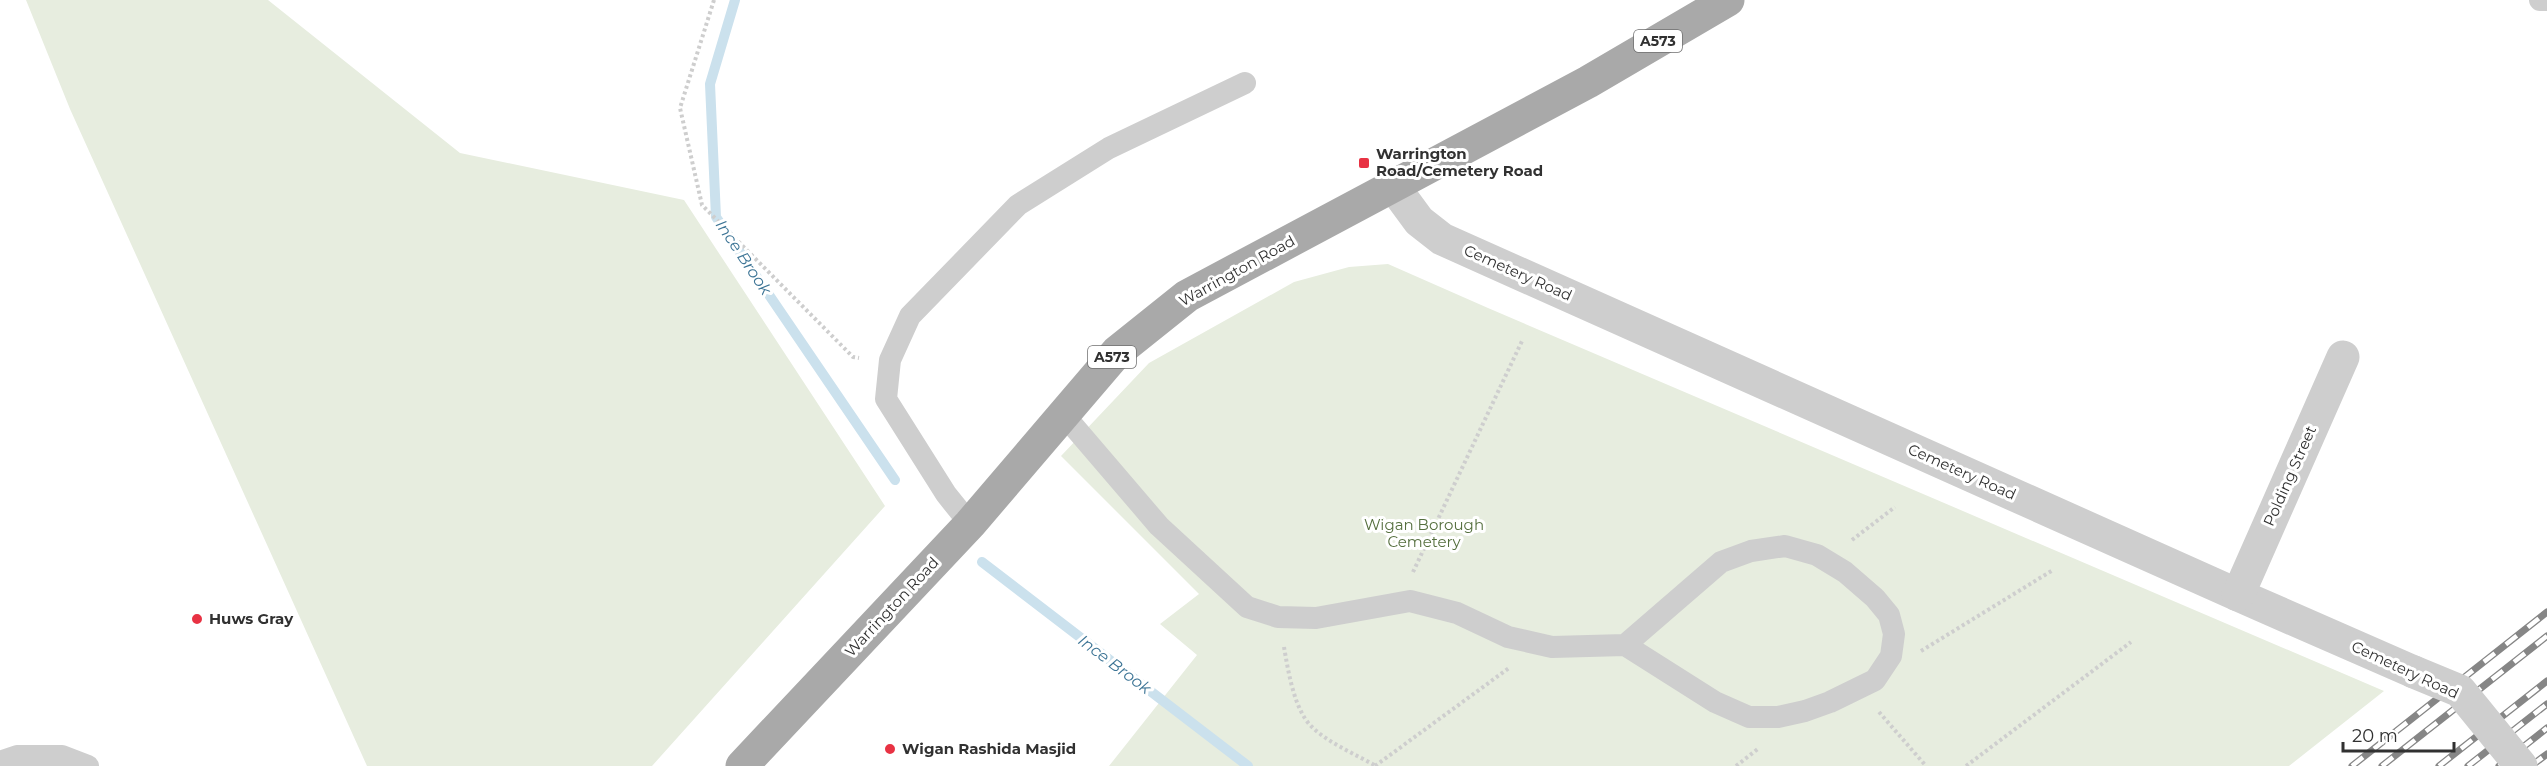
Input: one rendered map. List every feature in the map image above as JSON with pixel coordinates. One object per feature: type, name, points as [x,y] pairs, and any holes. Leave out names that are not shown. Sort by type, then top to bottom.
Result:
[{"type":"main road","name":"Warrington Road","points":[[744,765],[970,524],[1117,352],[1187,296],[1588,82],[1728,0]]},
{"type":"street","name":"Cemetery Road","points":[[1394,187],[1419,221],[1442,239],[2460,692],[2521,766]]},
{"type":"street","name":"Polding Street","points":[[2238,595],[2343,357]]},
{"type":"lane","points":[[2540,0],[2547,0]]},
{"type":"lane","points":[[970,524],[946,495],[886,399],[890,360],[910,316],[1018,205],[1108,148],[1245,82]]},
{"type":"lane","points":[[1064,415],[1159,526],[1247,607],[1278,617],[1316,618],[1410,601],[1457,613],[1508,637],[1552,647],[1625,645],[1715,702],[1749,717],[1778,717],[1805,711],[1830,702],[1866,684],[1891,656],[1894,634],[1889,615],[1845,572],[1825,560],[1785,546],[1750,551],[1721,562],[1625,645]]},
{"type":"lane","points":[[0,762],[17,756],[62,756],[88,766]]},
{"type":"path","points":[[714,0],[680,108],[702,205],[853,357],[890,360]]},
{"type":"path","points":[[1399,603],[1522,341]]},
{"type":"path","points":[[1825,560],[1895,507]]},
{"type":"path","points":[[1926,766],[1866,684],[2053,570]]},
{"type":"path","points":[[1278,617],[1295,698],[1311,726],[1376,766],[1541,644]]},
{"type":"path","points":[[1966,766],[2131,642]]},
{"type":"green space","points":[[26,0],[268,0],[460,153],[684,200],[885,506],[652,766],[367,766],[70,109]]},
{"type":"green space","name":"Wigan Borough Cemetery","points":[[1388,264],[2384,691],[2289,766],[1109,766],[1197,655],[1160,624],[1199,594],[1061,456],[1149,363],[1294,282],[1349,267]]},
{"type":"waterway","name":"Ince Brook","points":[[735,0],[710,84],[716,217],[895,480]]},
{"type":"waterway","name":"Ince Brook","points":[[982,562],[1248,766]]},
{"type":"railway","points":[[2352,766],[2547,612]]},
{"type":"railway","points":[[2382,766],[2547,636]]},
{"type":"railway","points":[[2439,766],[2547,681]]},
{"type":"railway","points":[[2468,766],[2547,704]]},
{"type":"railway","points":[[2499,766],[2547,728]]},
{"type":"railway","points":[[2531,766],[2547,754]]},
{"type":"place","name":"Warrington Road/Cemetery Road","points":[[1364,163]]},
{"type":"place","name":"Huws Gray","points":[[197,619]]},
{"type":"place","name":"Wigan Rashida Masjid","points":[[890,749]]}]
